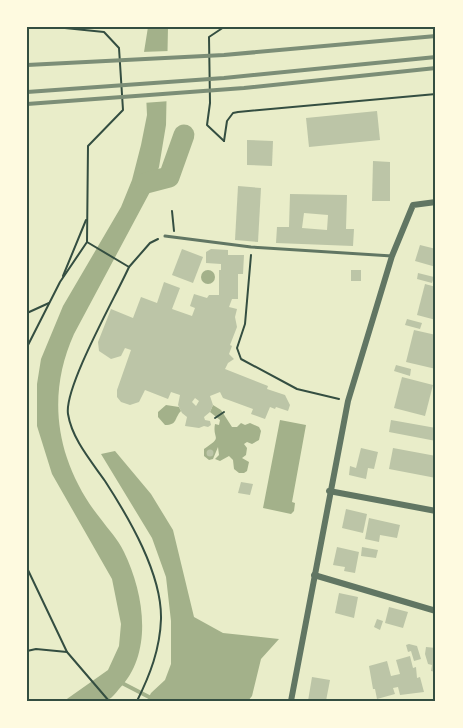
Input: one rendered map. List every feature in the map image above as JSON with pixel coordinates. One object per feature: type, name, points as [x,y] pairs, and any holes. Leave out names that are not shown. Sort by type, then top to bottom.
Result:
[{"type":"street","points":[[291,701],[329,491],[348,401],[392,256],[413,205],[436,202]]},
{"type":"street","points":[[329,491],[436,511]]},
{"type":"street","points":[[314,575],[436,611]]},
{"type":"lane","points":[[165,236],[251,247],[392,256]]},
{"type":"path","points":[[55,27],[104,32],[119,48],[123,110],[88,146],[89,243],[60,282]]},
{"type":"path","points":[[224,27],[209,37],[210,98],[207,125],[224,141],[227,121],[233,113],[436,94]]},
{"type":"path","points":[[172,211],[174,237]]},
{"type":"path","points":[[27,347],[60,282],[87,218]]},
{"type":"path","points":[[138,699],[156,657],[161,618],[156,581],[130,519],[77,439],[68,412],[73,388],[87,352],[129,267],[150,243],[165,236]]},
{"type":"path","points":[[89,243],[129,267]]},
{"type":"path","points":[[251,247],[245,324],[237,348],[241,359],[297,389],[348,401]]},
{"type":"path","points":[[27,313],[50,303]]},
{"type":"path","points":[[215,418],[224,412]]},
{"type":"path","points":[[27,568],[67,652],[109,701]]},
{"type":"path","points":[[27,651],[36,649],[67,652]]},
{"type":"shaded area","points":[[148,27],[168,27],[166,125],[159,167],[151,190],[74,334],[63,364],[58,411],[63,442],[73,474],[90,504],[119,543],[131,568],[140,604],[141,641],[130,674],[110,699],[97,702],[64,701],[108,670],[119,646],[121,624],[112,579],[52,474],[37,426],[37,384],[41,359],[63,306],[121,207],[132,180],[147,115],[144,52]]},
{"type":"shaded area","points":[[208,270],[213,272],[215,277],[213,282],[208,284],[203,282],[201,277],[203,272]]},
{"type":"shaded area","points":[[166,405],[179,407],[181,411],[174,422],[169,425],[165,425],[158,417],[158,412]]},
{"type":"shaded area","points":[[213,405],[221,410],[232,427],[237,427],[241,423],[245,425],[250,423],[259,427],[261,431],[259,440],[252,444],[247,442],[244,444],[247,448],[246,455],[242,458],[249,462],[247,471],[244,473],[239,473],[234,469],[233,460],[229,456],[220,461],[215,459],[219,455],[218,447],[213,459],[209,460],[204,456],[204,449],[216,438],[215,424],[219,425],[220,420],[210,412]]},
{"type":"shaded area","points":[[280,420],[306,425],[292,502],[295,503],[294,511],[291,514],[263,508]]},
{"type":"shaded area","points":[[115,451],[151,494],[173,530],[194,617],[223,633],[279,639],[261,659],[252,696],[248,701],[147,701],[151,693],[165,680],[171,664],[171,621],[166,577],[152,538],[101,454]]},
{"type":"pier","points":[[169,51],[170,101],[143,103],[141,52]]},
{"type":"building","points":[[377,111],[380,140],[309,147],[306,118]]},
{"type":"building","points":[[247,140],[273,141],[272,166],[247,165]]},
{"type":"building","points":[[373,161],[390,162],[390,201],[372,201]]},
{"type":"building","points":[[238,186],[261,188],[258,242],[235,240]]},
{"type":"building","points":[[290,194],[347,195],[346,229],[354,229],[353,246],[276,243],[277,227],[289,227]],"holes":[[[304,213],[328,215],[327,230],[302,228]]]},
{"type":"building","points":[[420,245],[436,249],[436,267],[415,261]]},
{"type":"building","points":[[182,249],[203,257],[193,283],[172,275]]},
{"type":"building","points":[[211,249],[228,250],[228,255],[244,255],[243,274],[238,274],[238,299],[232,299],[229,307],[237,309],[235,317],[237,327],[229,354],[234,359],[225,369],[285,395],[290,405],[288,411],[270,407],[265,419],[251,414],[253,409],[223,398],[220,392],[210,396],[213,405],[204,417],[205,420],[210,421],[211,425],[199,428],[185,426],[187,417],[178,405],[180,395],[171,392],[168,399],[145,390],[139,402],[130,405],[121,402],[117,397],[117,390],[131,350],[125,348],[121,356],[111,359],[99,351],[98,342],[111,309],[133,318],[141,297],[157,303],[164,282],[180,288],[172,309],[192,316],[195,308],[190,306],[194,294],[207,298],[209,295],[219,295],[221,264],[206,263],[206,252]],"holes":[[[195,398],[199,401],[196,406],[192,402]]]},
{"type":"building","points":[[351,270],[361,270],[361,281],[351,281]]},
{"type":"building","points":[[418,273],[434,277],[432,283],[417,279]]},
{"type":"building","points":[[425,284],[436,287],[436,320],[417,315]]},
{"type":"building","points":[[407,319],[422,323],[420,329],[405,325]]},
{"type":"building","points":[[414,330],[436,335],[436,369],[406,362]]},
{"type":"building","points":[[396,365],[411,369],[410,376],[394,371]]},
{"type":"building","points":[[402,377],[433,385],[425,416],[394,408]]},
{"type":"building","points":[[391,420],[436,428],[436,441],[389,432]]},
{"type":"building","points":[[361,448],[378,452],[374,469],[368,468],[366,479],[349,475],[350,466],[356,468]]},
{"type":"building","points":[[393,448],[436,456],[436,478],[389,469]]},
{"type":"building","points":[[210,450],[213,453],[210,456],[207,453]]},
{"type":"building","points":[[241,482],[253,484],[250,495],[238,493]]},
{"type":"building","points":[[346,509],[367,514],[363,533],[342,528]]},
{"type":"building","points":[[369,518],[400,525],[397,538],[380,535],[379,542],[365,539]]},
{"type":"building","points":[[337,547],[359,552],[355,573],[344,571],[345,567],[333,565]]},
{"type":"building","points":[[362,547],[378,550],[376,558],[361,556]]},
{"type":"building","points":[[339,593],[358,597],[354,618],[335,613]]},
{"type":"building","points":[[389,607],[408,612],[403,628],[385,623]]},
{"type":"building","points":[[377,619],[383,621],[380,630],[374,627]]},
{"type":"building","points":[[406,645],[417,646],[421,659],[414,661],[411,651],[408,652]]},
{"type":"building","points":[[426,647],[436,648],[436,672],[431,671],[432,665],[428,664],[425,654]]},
{"type":"building","points":[[410,656],[424,692],[400,695],[398,687],[393,688],[395,694],[377,699],[369,666],[387,661],[391,676],[400,674],[396,660]]},
{"type":"building","points":[[312,677],[330,680],[326,701],[308,701]]},
{"type":"waterway","points":[[146,183],[169,177],[184,135]]},
{"type":"waterway","points":[[120,682],[149,697]]},
{"type":"railway","points":[[27,65],[224,55],[436,36]]},
{"type":"railway","points":[[27,92],[224,78],[436,57]]},
{"type":"railway","points":[[27,104],[244,88],[436,68]]}]
